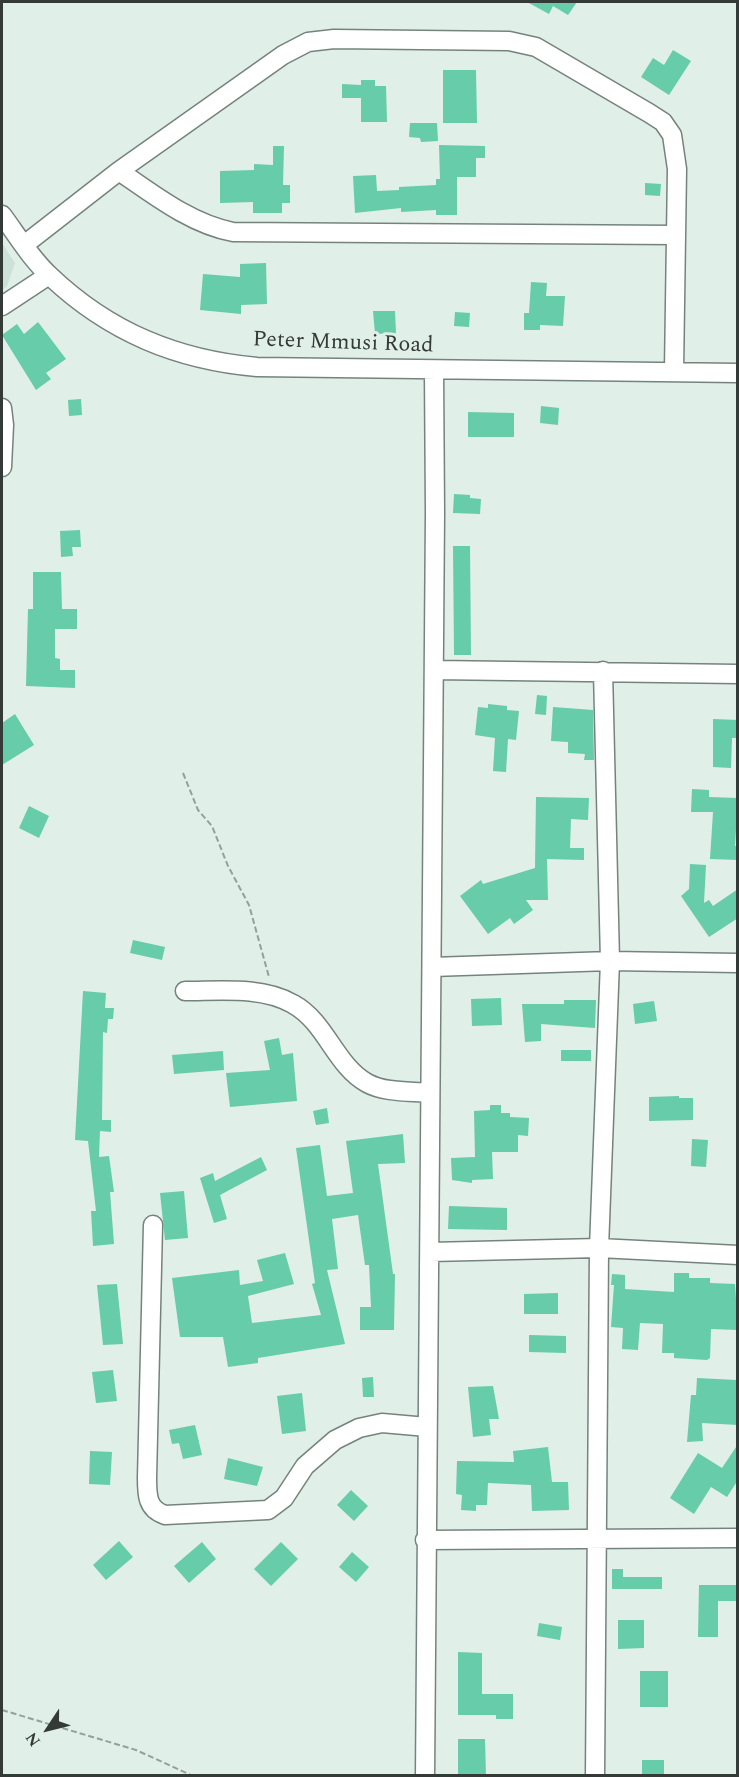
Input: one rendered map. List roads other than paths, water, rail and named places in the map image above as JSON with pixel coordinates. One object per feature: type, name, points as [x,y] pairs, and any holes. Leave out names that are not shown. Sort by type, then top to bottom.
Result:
[{"type":"street","points":[[24,245],[119,171],[283,55],[308,42],[334,39],[508,41],[536,48],[663,122],[672,135],[675,150],[674,371]]},
{"type":"street","points":[[119,171],[195,219],[215,228],[233,232],[675,235]]},
{"type":"street","name":"Peter Mmusi Road","points":[[2,214],[49,275],[80,300],[131,334],[195,359],[257,367],[738,373]]},
{"type":"street","points":[[2,306],[49,275]]},
{"type":"street","points":[[425,1776],[425,1540],[430,1252],[434,670],[434,371]]},
{"type":"street","points":[[2,408],[4,425],[2,467]]},
{"type":"street","points":[[434,670],[738,674]]},
{"type":"street","points":[[595,1776],[599,1540],[599,1248],[610,961],[603,671]]},
{"type":"street","points":[[432,967],[610,961],[738,963]]},
{"type":"street","points":[[185,990],[258,993],[291,1002],[307,1013],[346,1065],[369,1084],[430,1093]]},
{"type":"street","points":[[153,1225],[147,1478],[150,1504],[156,1512],[165,1515],[261,1512],[284,1498],[305,1466],[334,1440],[359,1428],[382,1423],[427,1427]]},
{"type":"street","points":[[430,1252],[599,1248],[738,1255]]},
{"type":"street","points":[[425,1540],[738,1538]]}]
